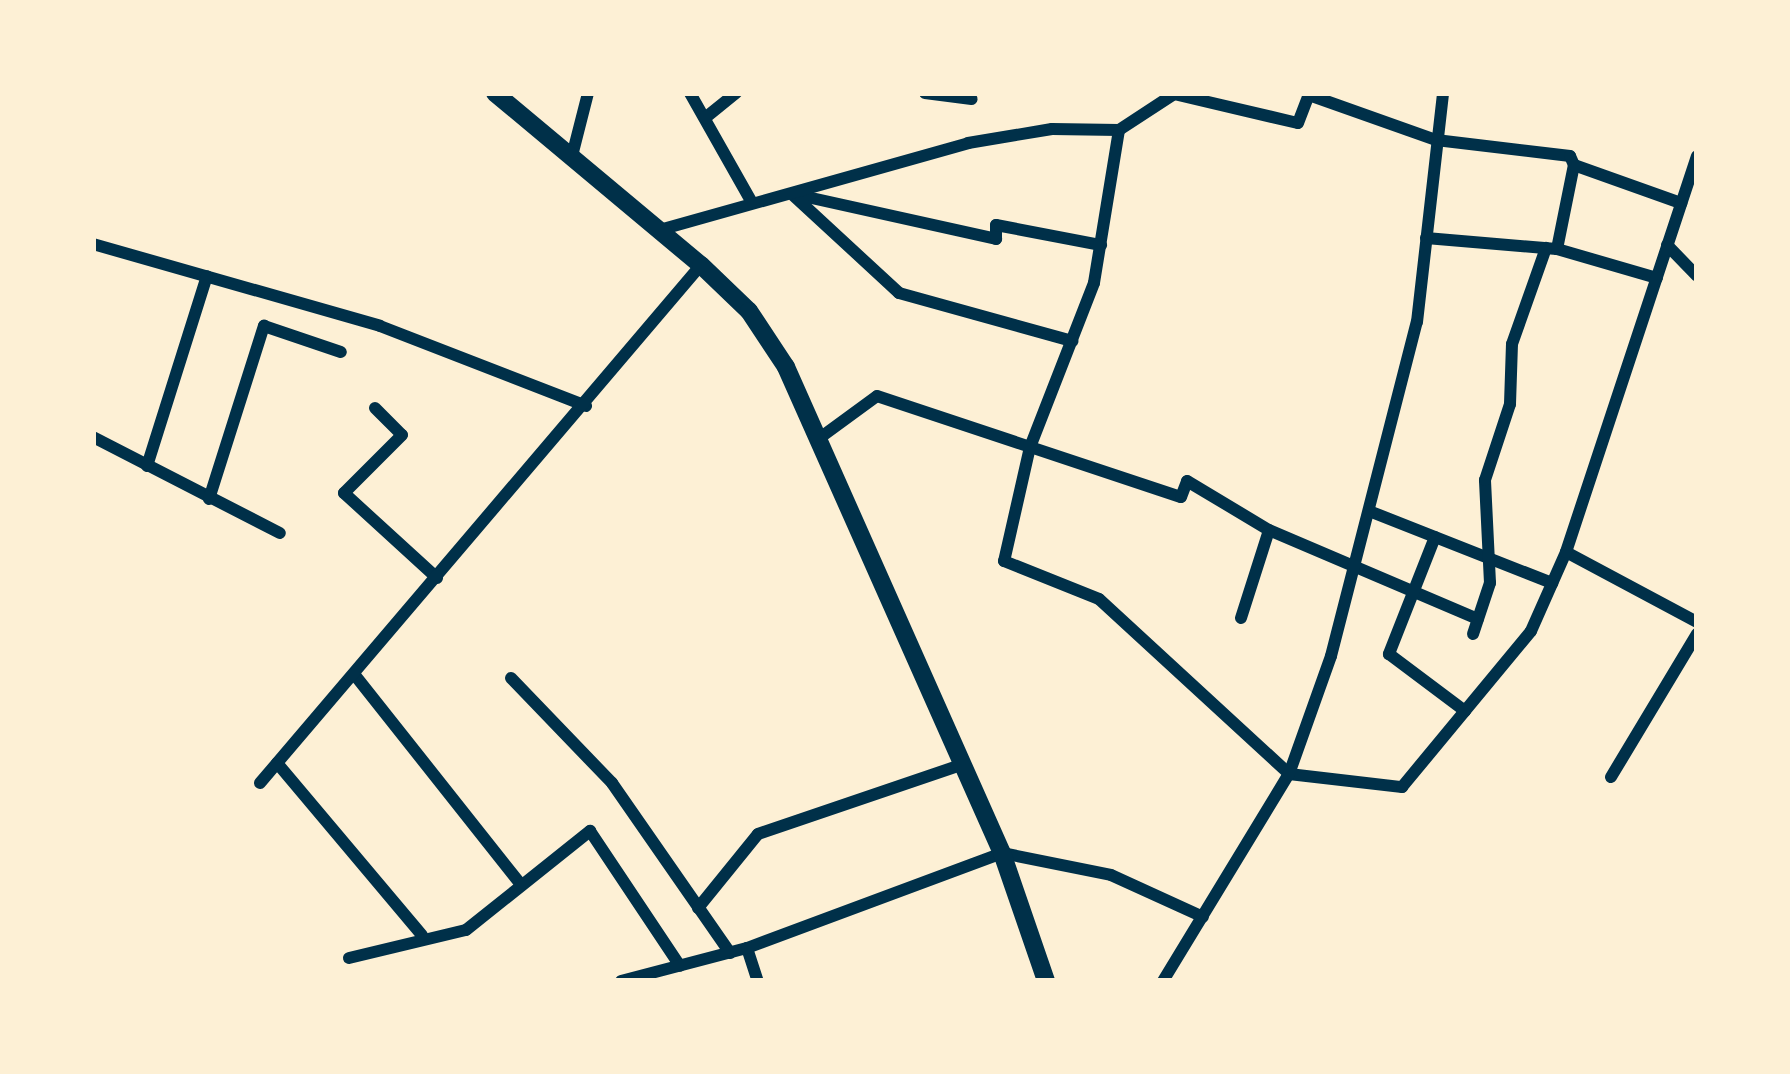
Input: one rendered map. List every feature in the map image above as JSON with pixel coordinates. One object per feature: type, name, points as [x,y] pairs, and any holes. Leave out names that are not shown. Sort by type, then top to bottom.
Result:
[{"type":"main road","points":[[495,93],[663,229],[749,311],[821,436],[1002,853],[1046,981]]},
{"type":"street","points":[[573,152],[588,93]]},
{"type":"street","points":[[690,93],[751,201]]},
{"type":"street","points":[[705,118],[736,93]]},
{"type":"street","points":[[925,93],[972,99]]},
{"type":"street","points":[[1163,981],[1289,774],[1354,564],[1417,322],[1443,93]]},
{"type":"street","points":[[663,229],[968,143],[1052,128],[1119,130],[1174,94],[1298,124],[1309,94],[1436,140],[1570,156],[1574,165],[1552,249],[1512,344],[1510,404],[1484,480],[1492,511],[1473,634]]},
{"type":"street","points":[[1119,130],[1100,245],[1072,340],[1030,447],[1004,561],[1099,599],[1289,774],[1402,787],[1531,632],[1566,552],[1697,156]]},
{"type":"street","points":[[1574,165],[1681,203]]},
{"type":"street","points":[[791,194],[996,239],[996,225],[1100,245]]},
{"type":"street","points":[[791,194],[899,292],[1072,340]]},
{"type":"street","points":[[1426,238],[1552,249],[1657,278]]},
{"type":"street","points":[[93,244],[380,326],[586,406]]},
{"type":"street","points":[[1667,245],[1697,276]]},
{"type":"street","points":[[260,783],[586,406],[701,265]]},
{"type":"street","points":[[147,466],[207,276]]},
{"type":"street","points":[[209,499],[264,326],[341,352]]},
{"type":"street","points":[[821,436],[877,396],[1181,497],[1187,481],[1269,530],[1478,619]]},
{"type":"street","points":[[376,408],[402,435],[344,493],[437,578]]},
{"type":"street","points":[[93,437],[280,533]]},
{"type":"street","points":[[1369,511],[1552,583]]},
{"type":"street","points":[[1241,619],[1269,530]]},
{"type":"street","points":[[1436,537],[1389,654],[1465,711]]},
{"type":"street","points":[[1566,552],[1697,622]]},
{"type":"street","points":[[1611,777],[1697,634]]},
{"type":"street","points":[[354,674],[521,885]]},
{"type":"street","points":[[511,678],[611,783],[730,953]]},
{"type":"street","points":[[277,763],[422,935]]},
{"type":"street","points":[[698,908],[758,834],[964,764]]},
{"type":"street","points":[[349,958],[422,935],[466,930],[590,831],[680,966]]},
{"type":"street","points":[[621,981],[747,949],[1002,853],[1111,875],[1203,917]]},
{"type":"street","points":[[747,949],[758,981]]}]
